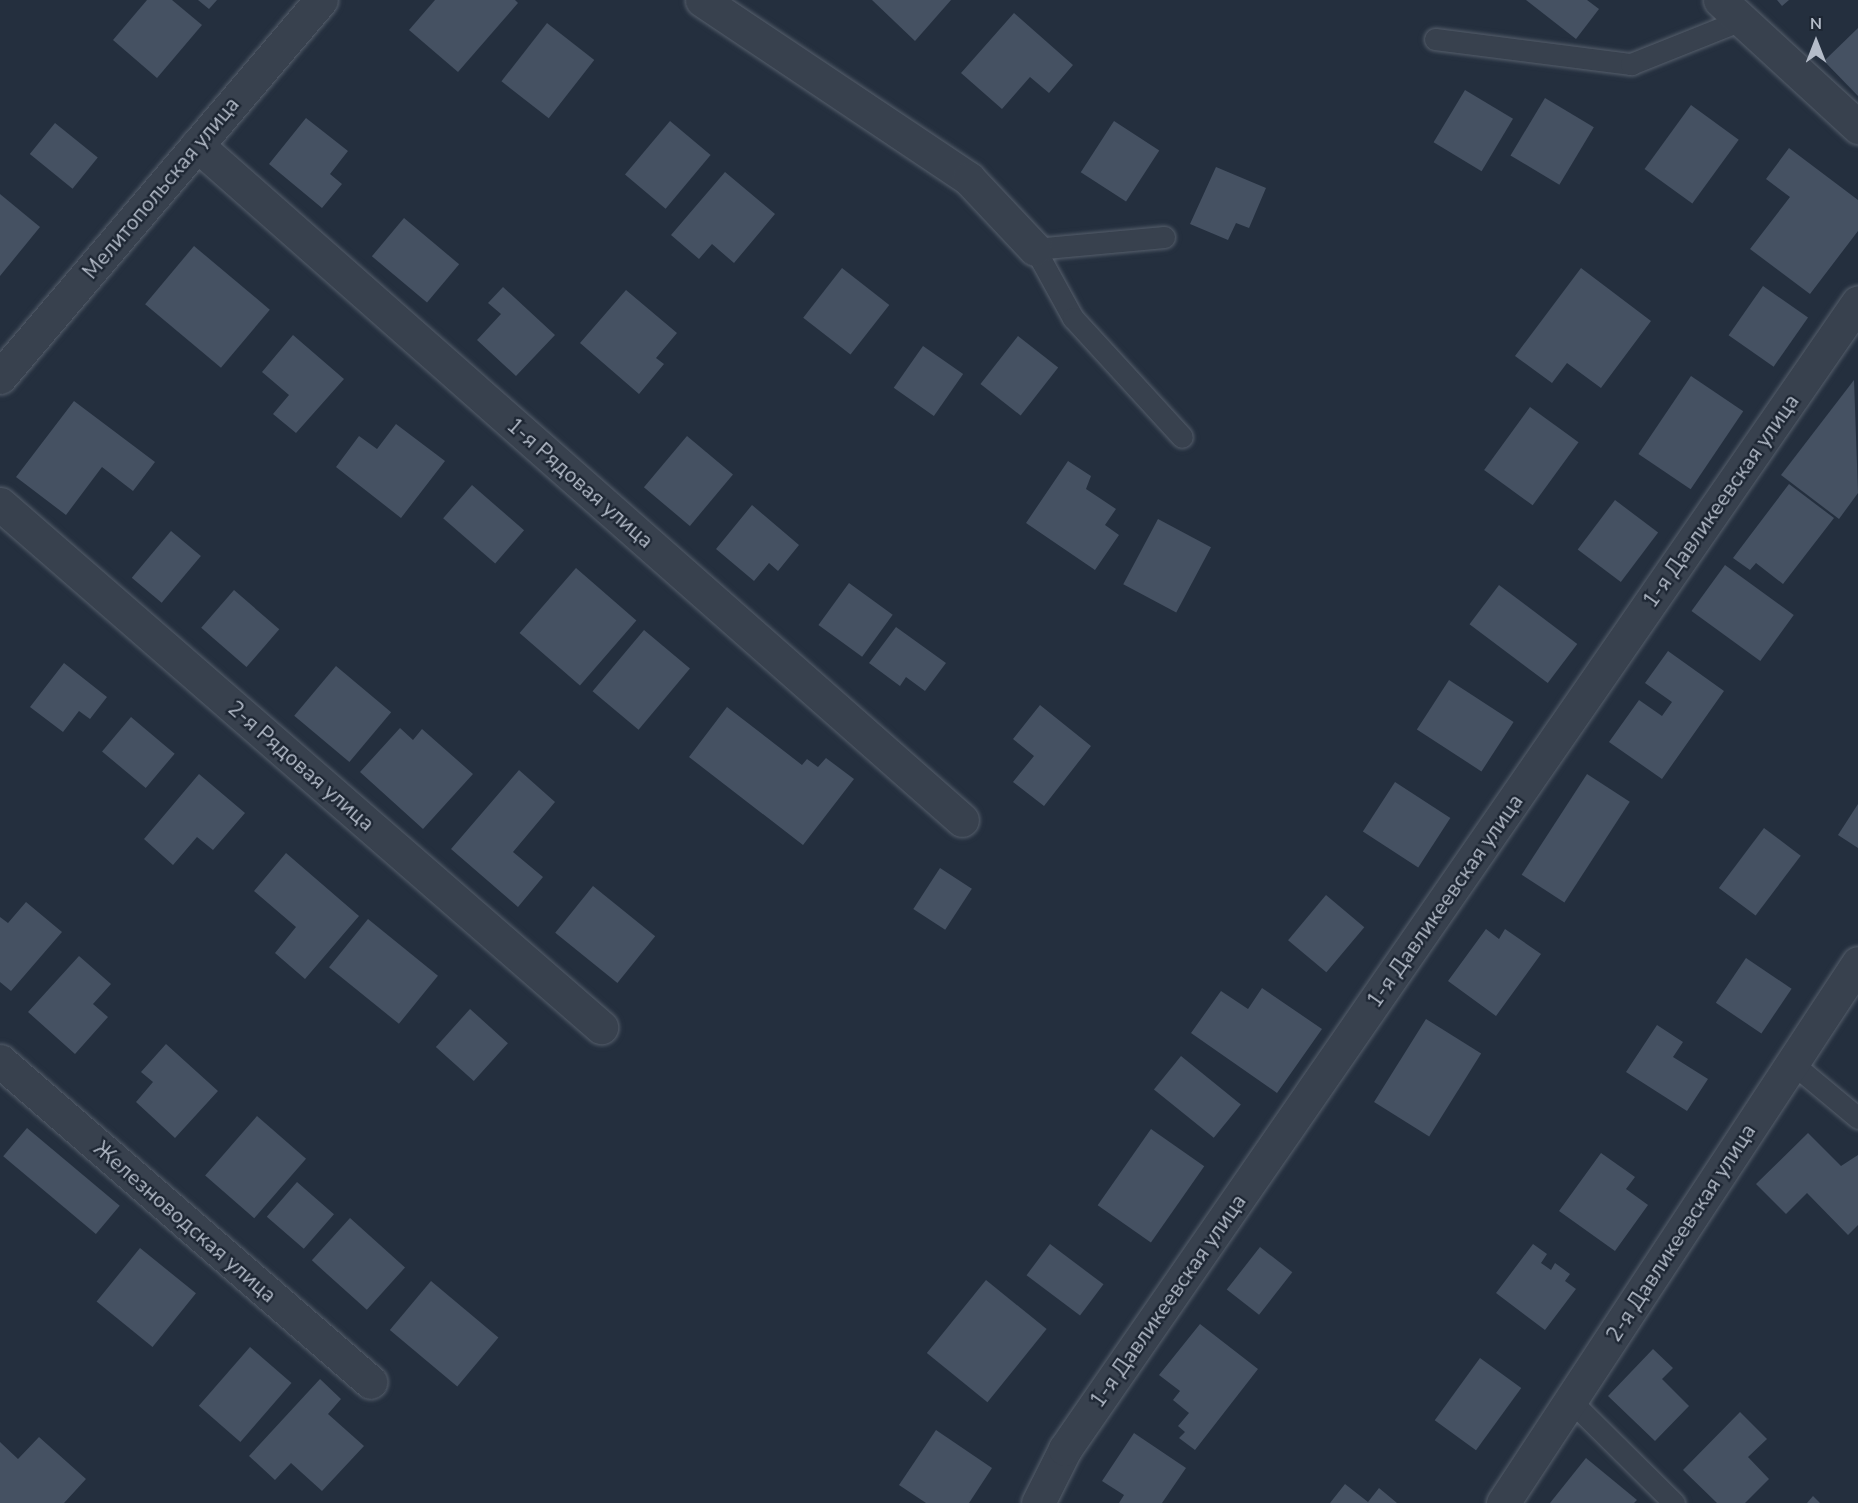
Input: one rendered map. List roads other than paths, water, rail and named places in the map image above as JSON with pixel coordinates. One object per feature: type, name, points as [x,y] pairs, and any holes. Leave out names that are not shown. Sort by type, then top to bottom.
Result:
[{"type":"street","name":"Мелитопольская улица","points":[[0,377],[321,0]]},
{"type":"street","points":[[702,0],[969,179],[1035,249]]},
{"type":"street","points":[[1731,10],[1858,127]]},
{"type":"street","name":"1-я Рядовая улица","points":[[198,145],[962,820]]},
{"type":"street","name":"1-я Давликеевская улица","points":[[1038,1503],[1065,1449],[1858,302]]},
{"type":"street","name":"2-я Рядовая улица","points":[[0,504],[601,1027]]},
{"type":"street","name":"2-я Давликеевская улица","points":[[1503,1503],[1858,963]]},
{"type":"street","name":"Железноводская улица","points":[[0,1061],[370,1383]]},
{"type":"lane","points":[[1435,39],[1631,64],[1731,10]]},
{"type":"lane","points":[[1164,237],[1035,249],[1073,318],[1182,437]]},
{"type":"lane","points":[[1792,1063],[1858,1118]]},
{"type":"lane","points":[[1570,1401],[1674,1503]]}]
